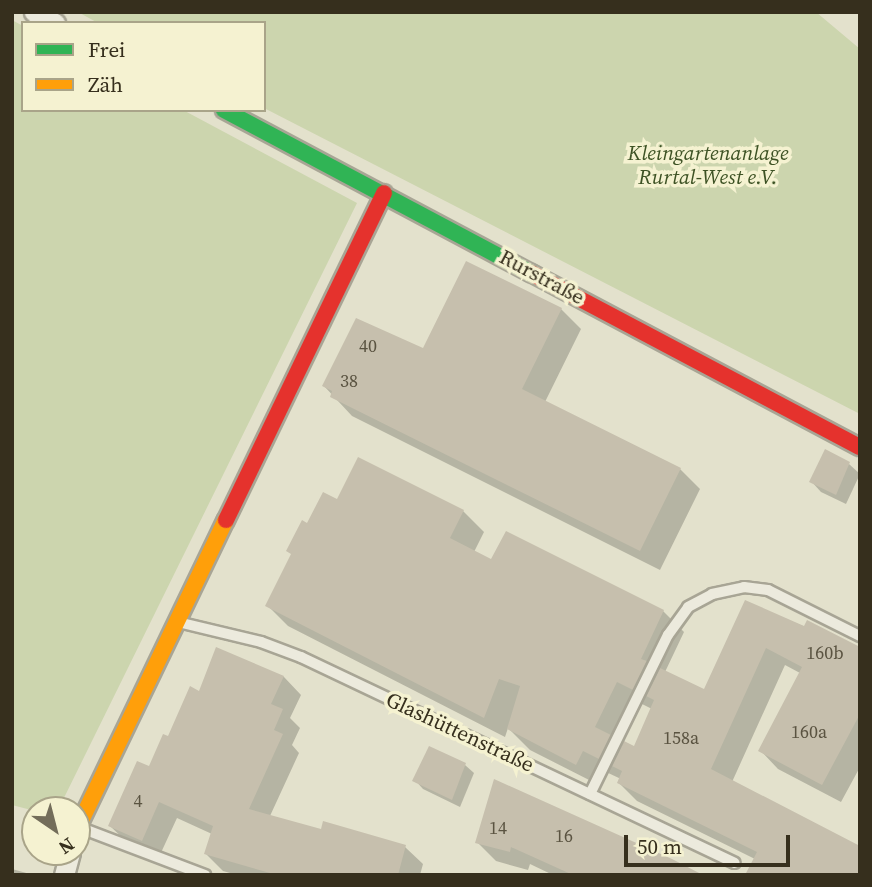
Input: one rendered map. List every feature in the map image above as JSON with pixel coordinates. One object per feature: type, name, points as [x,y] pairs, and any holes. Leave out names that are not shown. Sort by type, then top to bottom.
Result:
[{"type":"street","points":[[34,12],[51,21]]},
{"type":"street","name":"Rurstraße","points":[[228,112],[860,447]]},
{"type":"street","points":[[91,800],[384,193]]},
{"type":"lane","points":[[590,794],[668,635],[688,607],[712,594],[734,589],[768,590],[860,636]]},
{"type":"lane","name":"Glashüttenstraße","points":[[178,623],[215,629],[301,657],[735,863]]},
{"type":"lane","points":[[91,833],[205,875]]},
{"type":"green space","name":"Kleingartenanlage Rurtal-West e.V.","points":[[78,12],[816,12],[860,49],[860,414],[266,109],[266,21],[94,21]]},
{"type":"green space","points":[[12,20],[21,25],[21,112],[187,112],[357,203],[65,796],[21,796],[21,807],[12,805]]},
{"type":"building","points":[[466,261],[562,308],[522,389],[681,468],[640,551],[330,397],[332,391],[322,386],[356,318],[423,348]]},
{"type":"building","points":[[825,449],[850,462],[836,495],[809,482]]},
{"type":"building","points":[[358,457],[464,510],[450,538],[491,559],[506,531],[664,610],[641,659],[647,661],[633,690],[617,682],[595,727],[611,735],[599,759],[583,751],[576,765],[507,729],[520,686],[499,679],[484,718],[265,606],[291,554],[286,551],[302,520],[307,523],[323,492],[337,499]]},
{"type":"building","points":[[745,600],[804,626],[807,620],[860,647],[860,714],[822,785],[758,751],[802,667],[766,648],[711,769],[860,846],[860,875],[745,875],[757,852],[617,783],[622,771],[612,766],[624,741],[634,746],[654,700],[646,696],[660,668],[704,689]]},
{"type":"building","points":[[216,647],[284,676],[271,704],[283,709],[274,730],[283,734],[249,809],[321,829],[323,821],[406,845],[398,875],[277,875],[204,854],[213,826],[159,802],[142,841],[108,826],[137,761],[149,766],[163,734],[168,736],[190,686],[199,691]]},
{"type":"building","points":[[429,746],[466,763],[452,800],[412,781]]},
{"type":"building","points":[[494,779],[703,875],[573,875],[511,847],[510,852],[475,843]]},
{"type":"traffic: fast","points":[[228,112],[531,273]]},
{"type":"traffic: slow","points":[[91,800],[226,520]]},
{"type":"traffic: jam","points":[[226,520],[384,193]]},
{"type":"traffic: jam","points":[[531,273],[860,447]]}]
